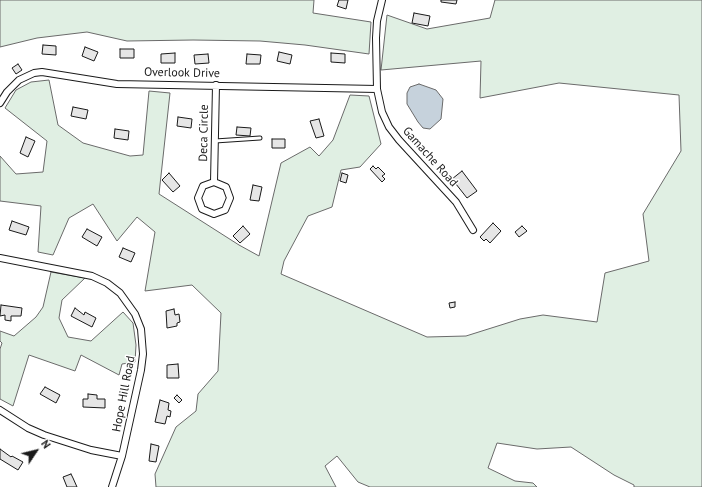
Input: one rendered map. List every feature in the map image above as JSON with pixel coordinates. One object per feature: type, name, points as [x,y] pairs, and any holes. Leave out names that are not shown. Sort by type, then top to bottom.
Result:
[{"type":"street","name":"Gamache Road","points":[[382,0],[377,21],[378,89],[382,112],[389,127],[399,140],[456,202],[473,230]]},
{"type":"street","name":"Overlook Drive","points":[[0,103],[7,92],[19,80],[42,72],[117,84],[378,89]]},
{"type":"street","name":"Deca Circle","points":[[214,182],[216,85]]},
{"type":"street","points":[[214,182],[226,187],[230,198],[226,210],[214,214],[202,209],[198,198],[203,186],[214,182]]},
{"type":"street","name":"Hope Hill Road","points":[[0,258],[92,276],[111,287],[131,306],[141,329],[143,354],[122,456],[112,487]]},
{"type":"street","points":[[0,410],[28,428],[44,435],[92,450],[122,456]]},
{"type":"lane","points":[[215,141],[260,138]]},
{"type":"green space","points":[[0,0],[314,0],[313,13],[371,22],[369,54],[305,45],[260,41],[127,41],[87,32],[37,38],[0,47]]},
{"type":"green space","points":[[495,0],[702,0],[702,487],[634,487],[634,485],[614,475],[571,447],[537,449],[497,443],[488,468],[515,481],[533,483],[537,487],[370,487],[358,482],[337,456],[325,466],[336,487],[156,487],[155,474],[176,427],[196,411],[198,394],[218,371],[221,313],[192,285],[145,291],[155,232],[137,217],[117,241],[93,204],[69,218],[53,255],[38,252],[41,206],[0,201],[0,156],[16,174],[43,172],[47,141],[5,108],[16,90],[31,82],[49,80],[58,125],[83,143],[130,156],[143,155],[149,91],[170,93],[159,194],[259,256],[281,163],[310,147],[319,156],[333,140],[350,95],[369,96],[381,144],[360,167],[341,170],[332,207],[308,216],[284,261],[281,274],[427,337],[466,336],[520,319],[543,315],[597,322],[605,273],[649,261],[643,214],[681,151],[679,95],[559,83],[480,98],[481,61],[381,70],[387,15],[427,29],[490,18]]},
{"type":"green space","points":[[51,272],[85,278],[62,300],[59,318],[68,337],[91,341],[123,312],[133,323],[136,345],[135,362],[122,364],[119,375],[81,355],[75,371],[29,355],[13,406],[0,399],[0,349],[2,343],[0,341],[0,331],[14,336],[36,317],[43,307]]},
{"type":"shaded area","points":[[419,84],[436,90],[443,99],[441,119],[430,129],[423,128],[407,104],[407,93],[410,87]]},
{"type":"building","points":[[339,0],[348,0],[346,9],[337,6]]},
{"type":"building","points":[[441,0],[457,0],[456,4],[441,2]]},
{"type":"building","points":[[414,13],[430,16],[428,26],[412,23]]},
{"type":"building","points":[[43,45],[56,46],[56,55],[42,54]]},
{"type":"building","points":[[85,47],[98,52],[94,61],[82,56]]},
{"type":"building","points":[[120,49],[134,49],[134,58],[120,58]]},
{"type":"building","points":[[279,52],[292,55],[290,64],[277,61]]},
{"type":"building","points":[[175,53],[175,63],[161,63],[161,54]]},
{"type":"building","points":[[331,53],[345,54],[345,63],[331,62]]},
{"type":"building","points":[[208,54],[209,63],[195,64],[194,55]]},
{"type":"building","points":[[247,54],[261,55],[260,64],[246,64]]},
{"type":"building","points":[[18,64],[22,70],[16,74],[12,68]]},
{"type":"building","points":[[73,107],[88,110],[86,119],[71,116]]},
{"type":"building","points":[[178,117],[192,119],[191,128],[177,126]]},
{"type":"building","points":[[319,119],[324,136],[316,138],[310,121]]},
{"type":"building","points":[[237,127],[251,128],[250,136],[236,135]]},
{"type":"building","points":[[115,129],[129,131],[128,140],[114,138]]},
{"type":"building","points":[[26,137],[35,141],[28,157],[20,153]]},
{"type":"building","points":[[272,139],[285,139],[285,148],[272,148]]},
{"type":"building","points":[[373,166],[376,169],[378,167],[385,174],[382,176],[385,179],[382,182],[370,169]]},
{"type":"building","points":[[462,171],[477,191],[467,198],[452,179]]},
{"type":"building","points":[[169,173],[180,186],[173,192],[162,180]]},
{"type":"building","points":[[342,173],[348,175],[346,183],[340,181]]},
{"type":"building","points":[[253,185],[262,187],[259,201],[250,200]]},
{"type":"building","points":[[12,221],[29,227],[26,235],[9,230]]},
{"type":"building","points":[[493,223],[501,231],[490,243],[486,239],[484,241],[480,237]]},
{"type":"building","points":[[243,226],[250,234],[240,243],[233,236]]},
{"type":"building","points":[[522,226],[527,231],[519,237],[515,232]]},
{"type":"building","points":[[87,229],[102,237],[97,246],[82,237]]},
{"type":"building","points":[[123,248],[135,253],[131,262],[119,257]]},
{"type":"building","points":[[455,302],[455,307],[450,308],[449,303]]},
{"type":"building","points":[[1,305],[22,308],[21,316],[11,316],[11,321],[5,320],[5,315],[0,316]]},
{"type":"building","points":[[75,308],[84,315],[85,312],[96,318],[92,327],[71,316]]},
{"type":"building","points":[[174,309],[175,315],[179,314],[180,322],[177,323],[177,326],[167,328],[166,311]]},
{"type":"building","points":[[178,364],[179,378],[167,378],[167,365]]},
{"type":"building","points":[[45,387],[60,395],[56,403],[40,394]]},
{"type":"building","points":[[88,394],[97,395],[97,399],[105,399],[105,408],[83,407],[83,399],[88,399]]},
{"type":"building","points":[[177,395],[182,400],[179,403],[174,398]]},
{"type":"building","points":[[160,400],[169,403],[168,410],[171,411],[170,417],[167,416],[165,424],[155,422]]},
{"type":"building","points":[[151,444],[159,446],[156,462],[149,461]]},
{"type":"building","points":[[0,449],[11,457],[12,456],[23,462],[18,470],[0,459]]},
{"type":"building","points":[[71,474],[77,487],[67,487],[63,477]]}]
